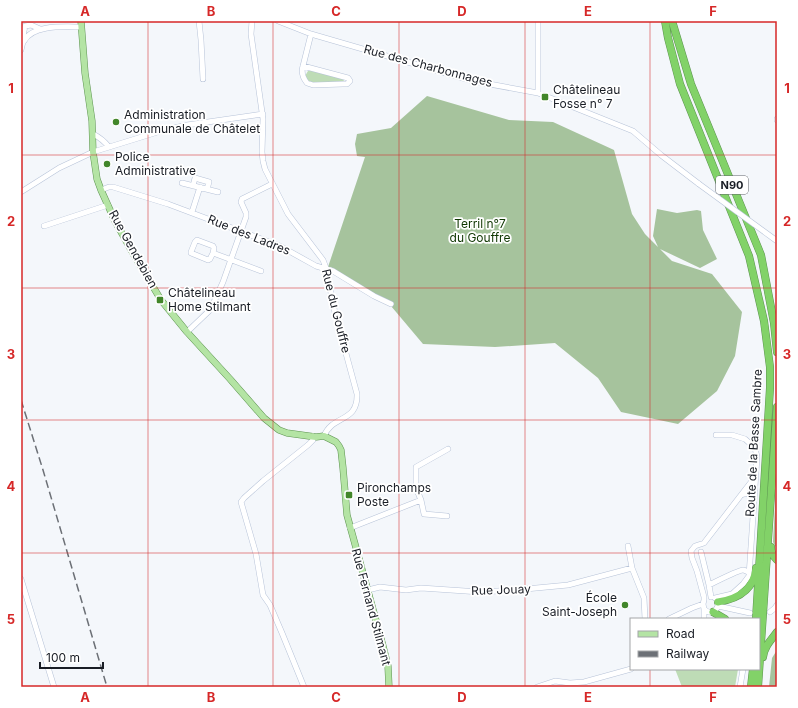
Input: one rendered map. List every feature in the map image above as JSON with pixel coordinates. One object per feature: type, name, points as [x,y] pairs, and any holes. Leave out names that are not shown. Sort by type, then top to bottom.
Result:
[{"type":"highway","points":[[661,21],[668,38]]},
{"type":"highway","name":"Route de la Basse Sambre","points":[[665,21],[680,84],[749,256],[764,321],[770,367],[770,388],[756,618]]},
{"type":"highway","name":"N90","points":[[673,21],[690,84],[761,255],[774,323],[777,352]]},
{"type":"highway","name":"Route de la Basse Sambre","points":[[759,687],[777,407]]},
{"type":"highway","points":[[770,506],[773,514],[771,551],[773,557],[777,560]]},
{"type":"highway","points":[[725,618],[714,606],[744,592],[751,582],[755,572],[758,536],[761,528]]},
{"type":"highway","points":[[759,687],[764,654],[777,632]]},
{"type":"highway","points":[[748,687],[749,670]]},
{"type":"highway","points":[[751,687],[752,670]]},
{"type":"main road","name":"Rue Gendebien","points":[[81,24],[85,73],[92,120],[93,152],[97,179],[115,221],[134,255],[161,300],[187,332],[264,418],[279,430],[287,433],[324,436]]},
{"type":"main road","points":[[324,436],[336,442],[341,450],[346,508],[350,528]]},
{"type":"main road","name":"Rue Fernand Stilmant","points":[[350,528],[388,666],[389,687]]},
{"type":"street","points":[[199,21],[203,79]]},
{"type":"street","name":"Rue du Gouffre","points":[[252,21],[251,34],[264,124],[262,152],[265,169],[288,214],[323,260],[335,313],[356,389],[357,399],[353,412],[332,424],[324,436]]},
{"type":"street","name":"Rue des Charbonnages","points":[[278,21],[311,34],[473,81],[538,93],[633,131],[660,155],[777,241]]},
{"type":"street","points":[[538,21],[538,93]]},
{"type":"street","points":[[24,40],[34,31],[44,28],[81,24]]},
{"type":"street","points":[[21,50],[24,40],[23,36],[25,26],[31,25],[41,29]]},
{"type":"street","points":[[302,66],[348,78],[350,81],[347,84],[313,85],[309,85],[304,81],[302,66],[311,34]]},
{"type":"street","points":[[21,192],[59,168],[93,152],[161,130],[195,123],[263,114]]},
{"type":"street","points":[[93,134],[106,143],[109,147]]},
{"type":"street","points":[[193,186],[195,178],[209,182],[207,189]]},
{"type":"street","points":[[182,183],[218,192]]},
{"type":"street","points":[[187,332],[209,311],[223,282],[246,217],[246,213],[241,202],[242,199],[272,184]]},
{"type":"street","name":"Rue des Ladres","points":[[101,190],[113,187],[192,212],[242,231],[280,246],[316,266],[333,271],[374,296],[391,304]]},
{"type":"street","points":[[192,212],[200,188]]},
{"type":"street","points":[[44,226],[108,206]]},
{"type":"street","points":[[196,240],[213,246],[213,253],[208,260],[191,252],[196,240]]},
{"type":"street","points":[[213,253],[261,271]]},
{"type":"street","points":[[704,604],[708,612],[732,594],[749,576],[756,476],[756,448],[745,438],[732,435],[716,435]]},
{"type":"street","points":[[304,687],[270,605],[264,595],[256,554],[241,502],[263,481],[308,445],[313,436]]},
{"type":"street","points":[[447,516],[424,514],[421,500],[416,488],[416,467],[448,449]]},
{"type":"street","points":[[704,618],[702,586],[691,551],[696,546],[704,543],[756,476]]},
{"type":"street","points":[[741,495],[750,494],[754,499]]},
{"type":"street","points":[[350,528],[421,500]]},
{"type":"street","points":[[628,546],[632,568],[644,598],[645,618]]},
{"type":"street","points":[[700,552],[714,606]]},
{"type":"street","name":"Rue Jouay","points":[[368,590],[380,587],[406,590],[421,588],[480,592],[515,590],[568,585],[632,568]]},
{"type":"street","points":[[709,585],[728,577],[735,572],[743,570],[749,572]]},
{"type":"street","points":[[21,579],[54,687]]},
{"type":"street","points":[[671,618],[704,604],[708,597],[714,606],[750,613]]},
{"type":"street","points":[[770,612],[777,605]]},
{"type":"street","points":[[536,687],[555,681],[570,683],[584,682],[630,669]]},
{"type":"street","points":[[740,687],[743,670]]},
{"type":"green space","points":[[311,70],[344,80],[343,82],[308,83],[305,76],[308,71]]},
{"type":"green space","name":"Terril n°7 du Gouffre","points":[[427,96],[509,120],[553,122],[614,150],[632,214],[645,234],[658,247],[653,236],[657,209],[677,213],[697,210],[701,211],[703,230],[717,259],[700,268],[660,249],[672,261],[712,274],[742,312],[735,356],[717,391],[678,424],[621,412],[598,378],[555,343],[495,347],[423,344],[391,306],[328,267],[365,157],[357,156],[355,144],[357,134],[391,128]]},
{"type":"green space","points":[[777,469],[777,547],[776,547],[773,542]]},
{"type":"green space","points":[[777,650],[777,687],[769,687],[772,658]]},
{"type":"green space","points":[[675,670],[738,670],[735,687],[682,687]]},
{"type":"railway","points":[[21,400],[107,687]]},
{"type":"place","name":"Châtelineau Fosse n° 7","points":[[545,97]]},
{"type":"place","name":"Administration Communale de Châtelet","points":[[116,122]]},
{"type":"place","name":"Police Administrative","points":[[107,164]]},
{"type":"place","name":"Châtelineau Home Stilmant","points":[[160,300]]},
{"type":"place","name":"Pironchamps Poste","points":[[349,495]]},
{"type":"place","name":"École Saint-Joseph","points":[[625,605]]}]
